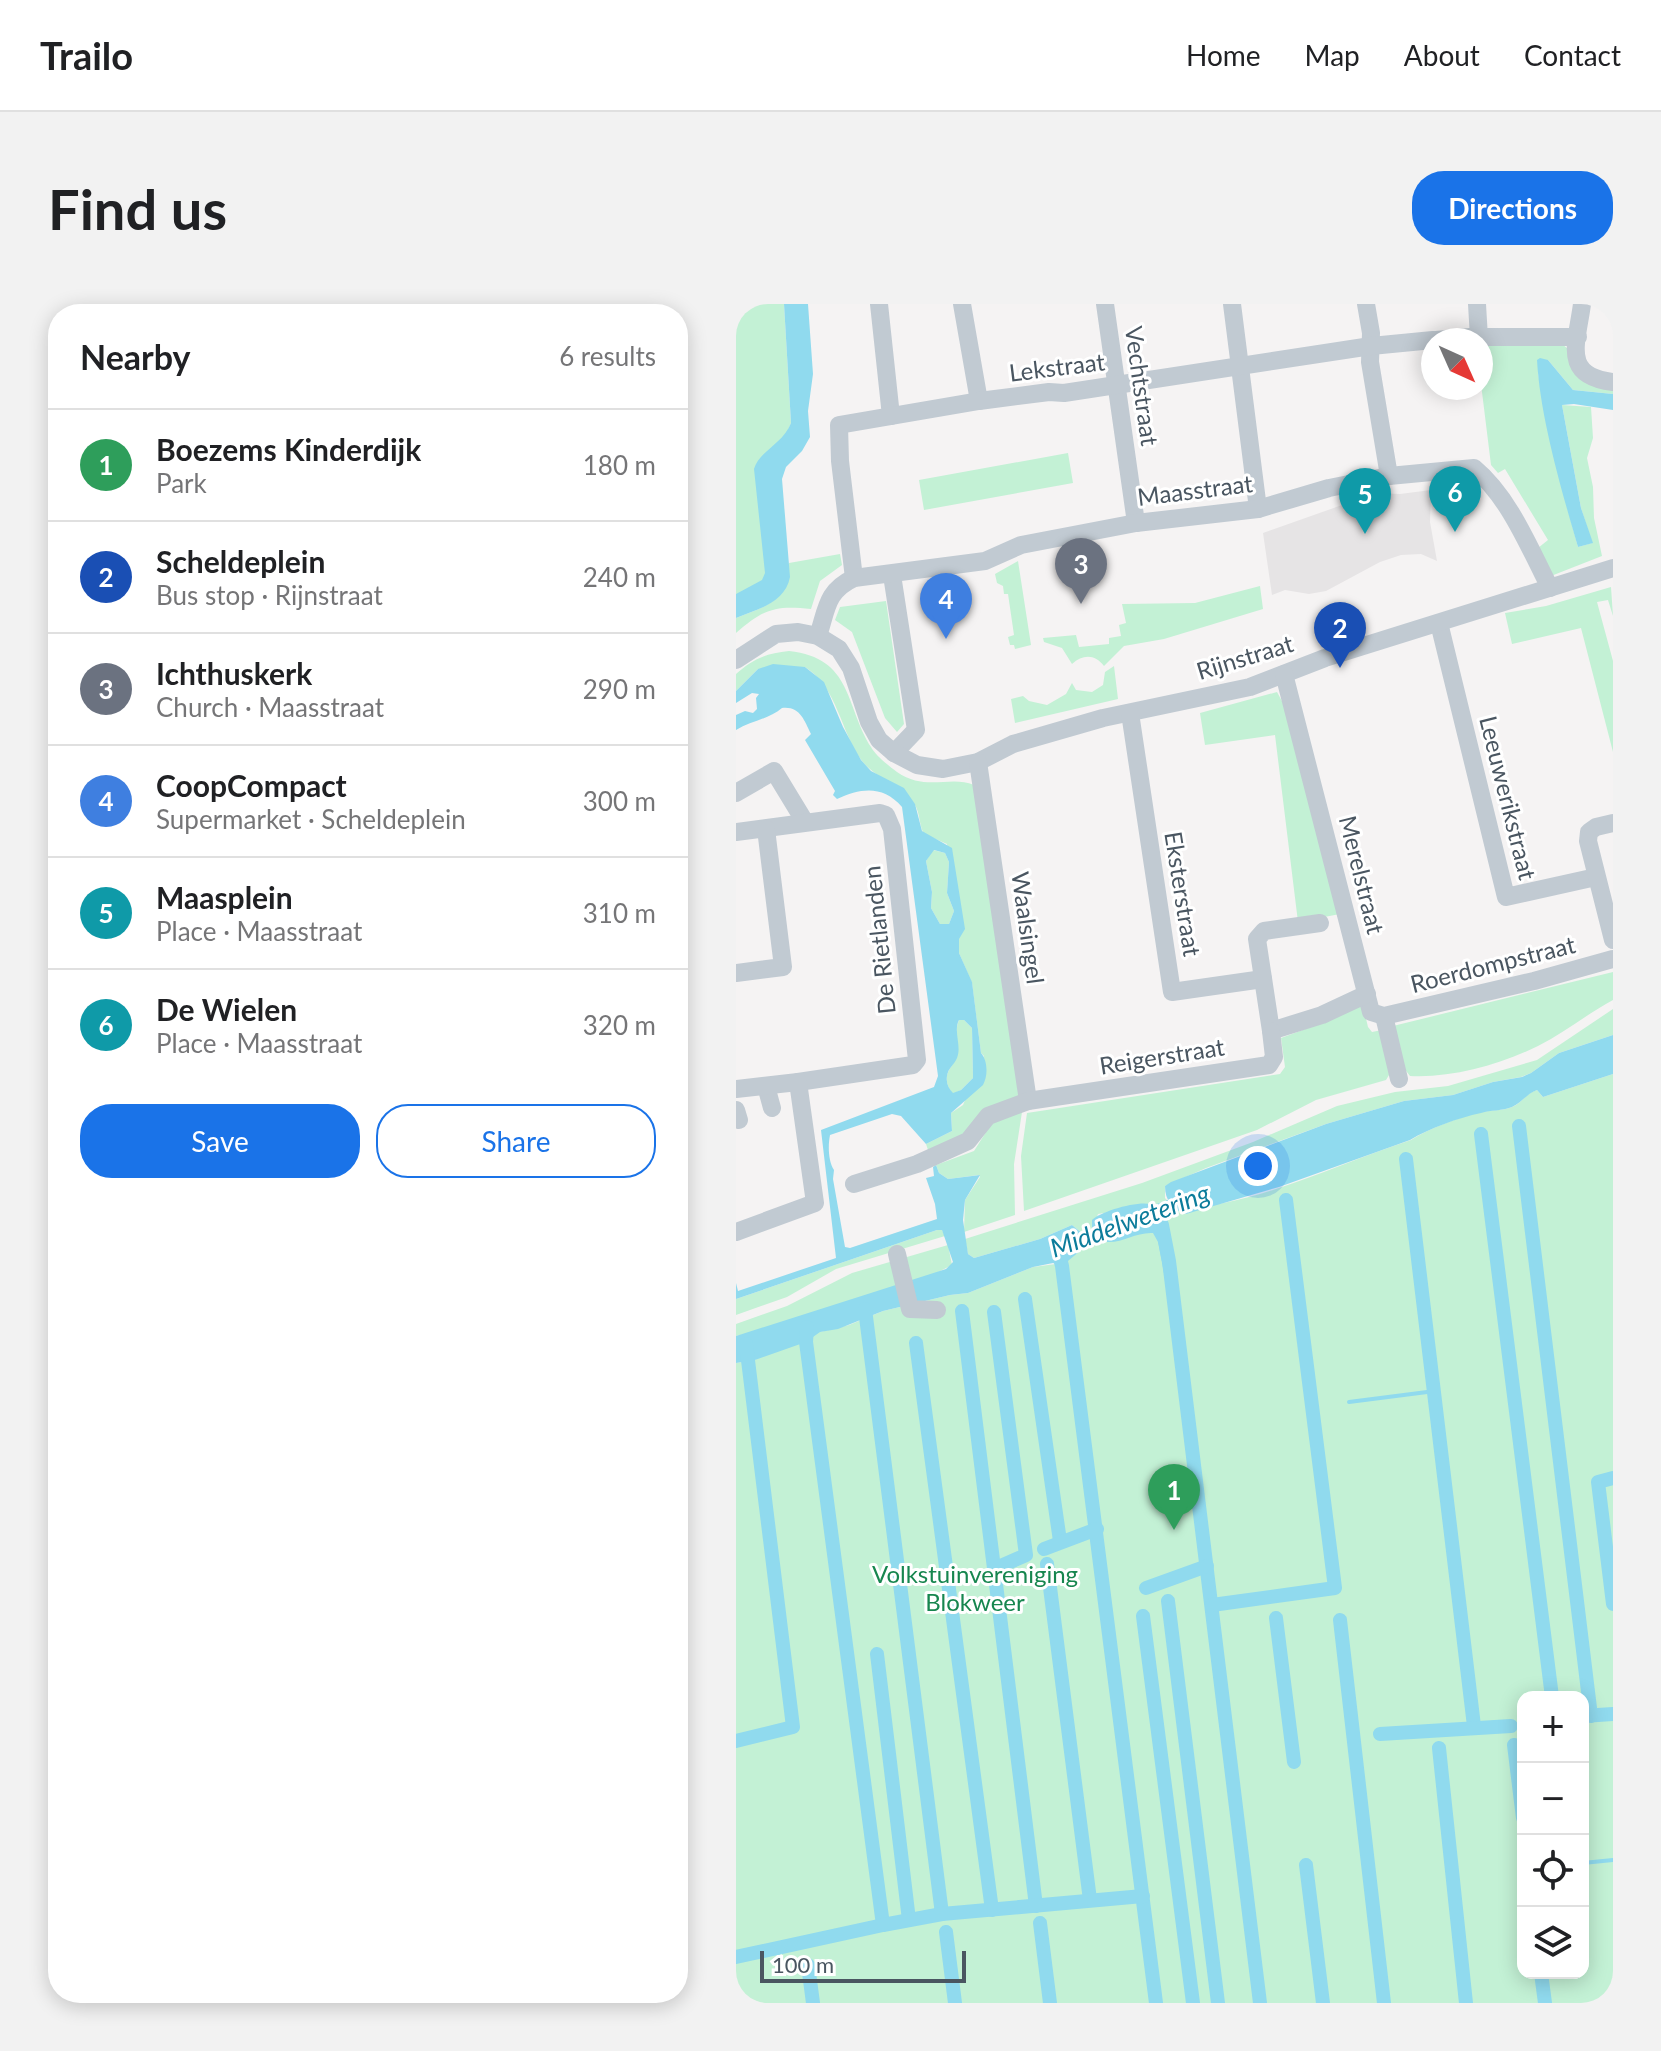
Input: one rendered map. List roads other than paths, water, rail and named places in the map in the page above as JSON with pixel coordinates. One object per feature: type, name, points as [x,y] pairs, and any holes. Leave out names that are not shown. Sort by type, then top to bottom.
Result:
[{"type":"street","points":[[879,304],[891,416]]},
{"type":"street","points":[[962,304],[979,401]]},
{"type":"street","name":"Vechtstraat","points":[[1105,304],[1136,523]]},
{"type":"street","points":[[1232,304],[1258,509]]},
{"type":"street","points":[[1366,304],[1370,362],[1389,476]]},
{"type":"street","points":[[1477,304],[1478,328]]},
{"type":"street","points":[[1582,304],[1576,359],[1579,369],[1588,376],[1613,382]]},
{"type":"street","name":"Lekstraat","points":[[1493,338],[1578,337]]},
{"type":"street","name":"Lekstraat","points":[[854,578],[840,461],[839,425],[979,401],[1117,385],[1371,346],[1421,341]]},
{"type":"street","name":"Maasstraat","points":[[854,578],[985,561],[1021,545],[1136,523],[1258,509],[1329,488],[1389,476],[1474,468],[1488,480],[1521,532],[1550,588]]},
{"type":"street","name":"Rijnstraat","points":[[894,753],[917,765],[943,769],[978,762],[1013,744],[1130,713],[1250,687],[1334,655],[1612,570]]},
{"type":"street","points":[[736,660],[776,634],[798,632],[818,636],[839,649],[851,668],[869,722],[879,740],[894,753],[916,730],[892,575]]},
{"type":"street","points":[[818,636],[829,598],[839,585],[854,578]]},
{"type":"street","name":"Leeuwerikstraat","points":[[1439,623],[1506,897],[1596,877]]},
{"type":"street","name":"Merelstraat","points":[[1284,674],[1371,1012],[1384,1016],[1399,1079]]},
{"type":"street","name":"Eksterstraat","points":[[1130,713],[1172,992],[1263,979]]},
{"type":"street","name":"Waalsingel","points":[[978,762],[1028,1101]]},
{"type":"street","points":[[736,793],[774,771],[805,822]]},
{"type":"street","name":"De Rietlanden","points":[[736,832],[880,813],[889,820],[907,953],[917,1060],[913,1065],[798,1082]]},
{"type":"street","points":[[1613,823],[1589,832],[1588,841],[1613,940]]},
{"type":"street","points":[[736,973],[783,967],[766,829]]},
{"type":"street","points":[[1320,923],[1264,931],[1257,939],[1271,1031],[1322,1015],[1367,994]]},
{"type":"street","name":"Roerdompstraat","points":[[1384,1016],[1613,959]]},
{"type":"street","name":"Reigerstraat","points":[[1028,1101],[1269,1065],[1274,1057],[1271,1031]]},
{"type":"street","points":[[736,1089],[769,1096],[798,1082],[815,1203],[736,1232]]},
{"type":"street","points":[[854,1184],[917,1164],[968,1141],[988,1116],[1028,1101]]},
{"type":"street","points":[[897,1254],[910,1309],[937,1310]]},
{"type":"water","points":[[784,304],[808,304],[813,374],[808,411],[810,437],[802,451],[786,467],[782,479],[790,577],[777,599],[736,618],[736,594],[762,580],[765,573],[754,469],[761,457],[783,437],[791,423]]},
{"type":"water","points":[[1537,360],[1548,360],[1573,390],[1613,394],[1613,410],[1562,405],[1581,508],[1593,543],[1578,547],[1547,430],[1539,382]]},
{"type":"water","points":[[773,664],[805,667],[824,682],[861,760],[871,771],[904,788],[915,804],[922,831],[952,848],[965,929],[959,939],[959,953],[972,982],[981,1053],[986,1064],[983,1085],[951,1113],[952,1131],[926,1144],[901,1116],[892,1114],[830,1135],[830,1158],[845,1247],[850,1248],[937,1219],[926,1178],[934,1176],[933,1167],[936,1165],[939,1173],[948,1179],[980,1175],[965,1200],[963,1220],[968,1254],[974,1258],[1040,1239],[1072,1225],[1083,1234],[1092,1230],[1092,1220],[1104,1213],[1150,1204],[1159,1210],[1167,1223],[1162,1226],[1184,1378],[1158,1242],[1153,1233],[1115,1242],[1084,1242],[1081,1250],[1062,1266],[1053,1263],[1033,1267],[968,1293],[883,1311],[838,1329],[820,1332],[806,1342],[755,1360],[736,1363],[736,1336],[946,1269],[953,1262],[942,1230],[937,1230],[736,1299],[736,1283],[738,1291],[836,1258],[821,1130],[934,1087],[938,1076],[902,807],[887,795],[871,791],[837,799],[805,740],[811,734],[801,715],[793,709],[782,708],[736,730],[736,715],[745,711],[753,713],[757,709],[756,698],[759,694],[752,693],[736,703],[736,691],[758,669]],"holes":[[[934,850],[945,853],[949,862],[947,893],[954,911],[949,924],[940,924],[931,908],[932,892],[926,861]],[[959,1020],[964,1020],[972,1028],[973,1078],[953,1093],[947,1079],[958,1053]]]},
{"type":"water","points":[[1613,1035],[1613,1074],[1543,1097],[1537,1090],[1512,1107],[1454,1121],[1279,1187],[1186,1214],[1173,1206],[1166,1196],[1165,1186],[1171,1182],[1326,1124],[1404,1101],[1453,1095],[1493,1082],[1522,1077],[1559,1053]]},
{"type":"waterway","points":[[1519,1126],[1591,1716]]},
{"type":"waterway","points":[[1481,1134],[1551,1691]]},
{"type":"waterway","points":[[1406,1159],[1474,1726]]},
{"type":"waterway","name":"Middelwetering","points":[[1144,1216],[1188,1200]]},
{"type":"waterway","points":[[1212,1605],[1335,1588],[1286,1200]]},
{"type":"waterway","points":[[1154,1212],[1162,1225],[1169,1261],[1260,2003]]},
{"type":"waterway","points":[[1058,1250],[1156,2003]]},
{"type":"waterway","points":[[1025,1299],[1060,1541]]},
{"type":"waterway","points":[[865,1309],[942,1914]]},
{"type":"waterway","points":[[962,1311],[1036,1906]]},
{"type":"waterway","points":[[994,1312],[1026,1555],[994,1569]]},
{"type":"waterway","points":[[807,1327],[806,1342],[883,1925]]},
{"type":"waterway","points":[[916,1343],[992,1910]]},
{"type":"waterway","points":[[736,1741],[793,1727],[746,1344]]},
{"type":"waterway","points":[[1349,1402],[1435,1391]]},
{"type":"waterway","points":[[1613,1478],[1598,1482],[1613,1604]]},
{"type":"waterway","points":[[1044,1549],[1097,1529]]},
{"type":"waterway","points":[[1047,1564],[1090,1900]]},
{"type":"waterway","points":[[1146,1588],[1207,1566]]},
{"type":"waterway","points":[[1168,1601],[1218,2003]]},
{"type":"waterway","points":[[1143,1616],[1193,2003]]},
{"type":"waterway","points":[[1276,1618],[1294,1762]]},
{"type":"waterway","points":[[1340,1620],[1384,2003]]},
{"type":"waterway","points":[[877,1654],[909,1920]]},
{"type":"waterway","points":[[1589,1716],[1613,1714]]},
{"type":"waterway","points":[[1380,1734],[1511,1726]]},
{"type":"waterway","points":[[1514,1745],[1517,1769]]},
{"type":"waterway","points":[[1439,1748],[1466,2003]]},
{"type":"waterway","points":[[1589,1862],[1613,1860]]},
{"type":"waterway","points":[[1306,1865],[1323,2003]]},
{"type":"waterway","points":[[736,1957],[942,1914],[1143,1896]]},
{"type":"waterway","points":[[1040,1923],[1050,2003]]},
{"type":"waterway","points":[[946,1932],[955,2003]]},
{"type":"waterway","points":[[808,1965],[813,2003]]},
{"type":"waterway","points":[[1542,1979],[1545,2003]]},
{"type":"place","name":"De Wielen","points":[[1455,532]]},
{"type":"place","name":"Maasplein","points":[[1365,534]]},
{"type":"place","name":"Ichthuskerk","points":[[1081,604]]},
{"type":"place","name":"CoopCompact","points":[[946,639]]},
{"type":"place","name":"Scheldeplein","points":[[1340,668]]},
{"type":"place","name":"Boezems Kinderdijk","points":[[1174,1530]]},
{"type":"park label","name":"Volkstuinvereniging Blokweer","points":[[975,1589]]}]
